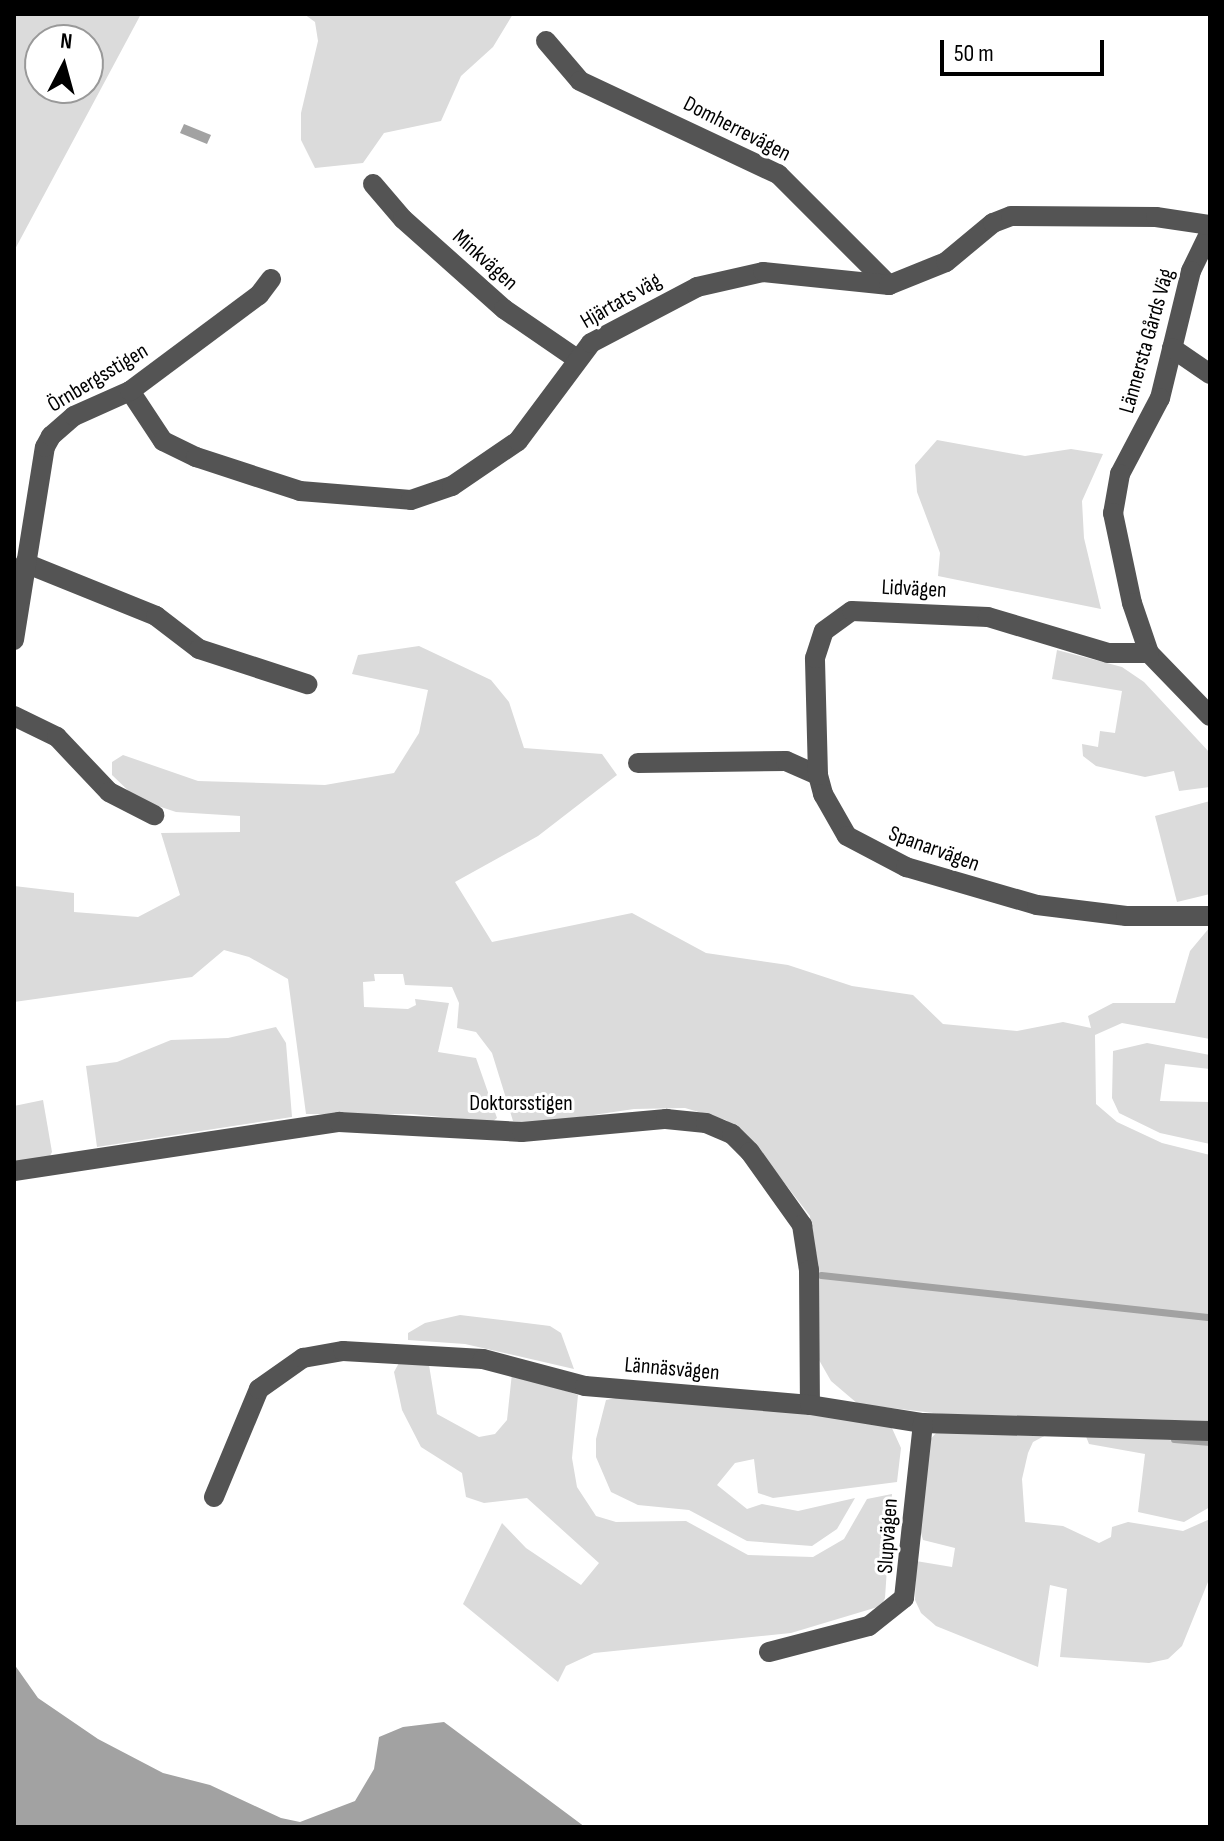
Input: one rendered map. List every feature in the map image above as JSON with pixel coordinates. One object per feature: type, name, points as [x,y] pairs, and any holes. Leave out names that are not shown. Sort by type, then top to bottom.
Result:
[{"type":"street","name":"Domherrevägen","points":[[546,41],[580,81],[778,174],[889,285]]},
{"type":"street","name":"Minkvägen","points":[[373,184],[403,219],[504,309],[577,359]]},
{"type":"street","name":"Hjärtats väg","points":[[130,391],[163,441],[196,457],[300,491],[411,500],[452,486],[518,441],[550,405],[577,359],[591,343],[634,316],[731,277],[763,272],[889,285],[946,262],[993,223],[1011,216],[1156,217],[1210,225]]},
{"type":"street","name":"Lännersta Gårds Väg","points":[[1210,232],[1191,271],[1150,423],[1120,474],[1113,513],[1132,603],[1149,653],[1210,716]]},
{"type":"street","name":"Örnbergsstigen","points":[[14,640],[25,563],[51,436],[74,416],[130,391],[252,301],[271,279]]},
{"type":"street","points":[[1172,348],[1210,374]]},
{"type":"street","points":[[25,563],[156,616],[199,649],[307,684]]},
{"type":"street","name":"Lidvägen","points":[[818,775],[815,658],[824,631],[852,611],[988,617],[1108,653],[1149,653]]},
{"type":"street","points":[[14,716],[57,737],[109,792],[154,815]]},
{"type":"street","points":[[638,763],[750,757],[786,761],[818,775]]},
{"type":"street","name":"Spanarvägen","points":[[818,775],[829,806],[847,836],[906,867],[1037,905],[1126,916],[1210,916]]},
{"type":"street","name":"Doktorsstigen","points":[[14,1171],[339,1122],[522,1132],[666,1119],[706,1123],[732,1134],[750,1152],[802,1225],[809,1270],[810,1405]]},
{"type":"street","name":"Lännäsvägen","points":[[214,1497],[259,1389],[303,1358],[323,1353],[483,1359],[585,1386],[810,1405],[923,1423],[1210,1431]]},
{"type":"street","name":"Slupvägen","points":[[769,1652],[805,1639],[869,1626],[904,1598],[923,1423]]},
{"type":"shaded area","points":[[14,14],[141,14],[104,83],[104,24],[24,24],[24,104],[93,104],[14,251]]},
{"type":"shaded area","points":[[304,14],[513,14],[493,47],[461,76],[441,121],[384,133],[363,163],[315,168],[301,140],[301,113],[318,41],[315,22]]},
{"type":"shaded area","points":[[184,124],[211,135],[207,144],[180,133]]},
{"type":"shaded area","points":[[937,440],[1025,456],[1071,449],[1103,454],[1082,501],[1084,538],[1101,609],[938,576],[940,553],[917,492],[915,465]]},
{"type":"shaded area","points":[[419,646],[491,680],[509,702],[524,748],[602,754],[617,775],[538,836],[455,882],[492,942],[632,913],[706,953],[788,965],[852,986],[913,995],[943,1024],[1017,1031],[1063,1022],[1091,1028],[1088,1016],[1113,1003],[1175,1003],[1190,951],[1210,927],[1210,1039],[1122,1023],[1095,1035],[1096,1104],[1117,1122],[1162,1143],[1210,1155],[1210,1421],[942,1414],[858,1404],[831,1381],[815,1353],[810,1216],[755,1145],[726,1120],[685,1108],[634,1109],[532,1124],[513,1121],[492,1053],[476,1032],[457,1028],[459,1003],[452,987],[405,985],[403,974],[374,974],[375,981],[363,982],[364,1007],[408,1009],[416,1005],[415,999],[449,1003],[438,1052],[476,1058],[497,1118],[492,1122],[411,1114],[306,1114],[288,979],[249,957],[224,950],[192,977],[14,1002],[14,886],[74,893],[74,912],[138,917],[180,895],[161,833],[240,832],[240,816],[176,812],[137,799],[112,775],[112,762],[123,755],[198,781],[325,785],[394,773],[419,733],[428,690],[352,674],[358,655]]},
{"type":"shaded area","points":[[1057,650],[1122,667],[1144,682],[1210,753],[1210,787],[1179,791],[1174,771],[1145,777],[1096,766],[1083,756],[1082,744],[1098,747],[1100,731],[1115,733],[1122,691],[1052,679]]},
{"type":"shaded area","points":[[1210,801],[1210,894],[1177,902],[1155,816]]},
{"type":"shaded area","points":[[276,1027],[286,1043],[292,1117],[97,1147],[86,1066],[117,1062],[171,1040],[228,1038]]},
{"type":"shaded area","points":[[1147,1043],[1210,1055],[1210,1069],[1165,1064],[1160,1101],[1210,1102],[1210,1144],[1160,1133],[1119,1113],[1112,1098],[1113,1051]]},
{"type":"shaded area","points":[[43,1100],[52,1152],[49,1158],[14,1163],[14,1106]]},
{"type":"shaded area","points":[[460,1315],[550,1326],[561,1333],[574,1369],[465,1344],[408,1340],[408,1333],[425,1323]]},
{"type":"shaded area","points":[[400,1361],[429,1365],[437,1414],[479,1437],[495,1434],[507,1420],[512,1373],[578,1395],[572,1458],[577,1487],[596,1516],[616,1522],[686,1521],[748,1555],[813,1557],[844,1539],[867,1499],[892,1494],[885,1598],[881,1606],[791,1633],[594,1653],[566,1666],[558,1682],[463,1604],[502,1523],[526,1548],[581,1585],[599,1563],[527,1498],[484,1503],[466,1497],[462,1473],[421,1447],[402,1410],[394,1372]]},
{"type":"shaded area","points":[[606,1400],[785,1407],[891,1426],[901,1448],[897,1482],[773,1498],[758,1493],[754,1459],[735,1463],[717,1485],[747,1509],[762,1504],[798,1511],[855,1498],[837,1529],[812,1546],[747,1541],[689,1510],[638,1505],[611,1492],[596,1457],[596,1439]]},
{"type":"shaded area","points":[[936,1433],[1050,1433],[1033,1442],[1028,1453],[1022,1479],[1025,1522],[1063,1526],[1099,1543],[1111,1537],[1112,1527],[1128,1522],[1183,1531],[1210,1519],[1210,1577],[1182,1646],[1168,1659],[1149,1663],[1060,1657],[1067,1589],[1050,1585],[1038,1667],[936,1626],[921,1613],[915,1600],[916,1561],[952,1567],[955,1548],[923,1540],[919,1526],[927,1443]]},
{"type":"shaded area","points":[[1085,1434],[1210,1443],[1210,1507],[1184,1522],[1138,1512],[1145,1454],[1089,1444]]},
{"type":"shaded area","points":[[14,1664],[38,1698],[98,1739],[163,1773],[210,1785],[281,1818],[300,1822],[355,1801],[374,1769],[379,1737],[403,1727],[444,1722],[585,1827],[14,1827]]},
{"type":"waterway","points":[[821,1275],[1210,1317]]},
{"type":"waterway","points":[[1174,1439],[1210,1442]]}]
